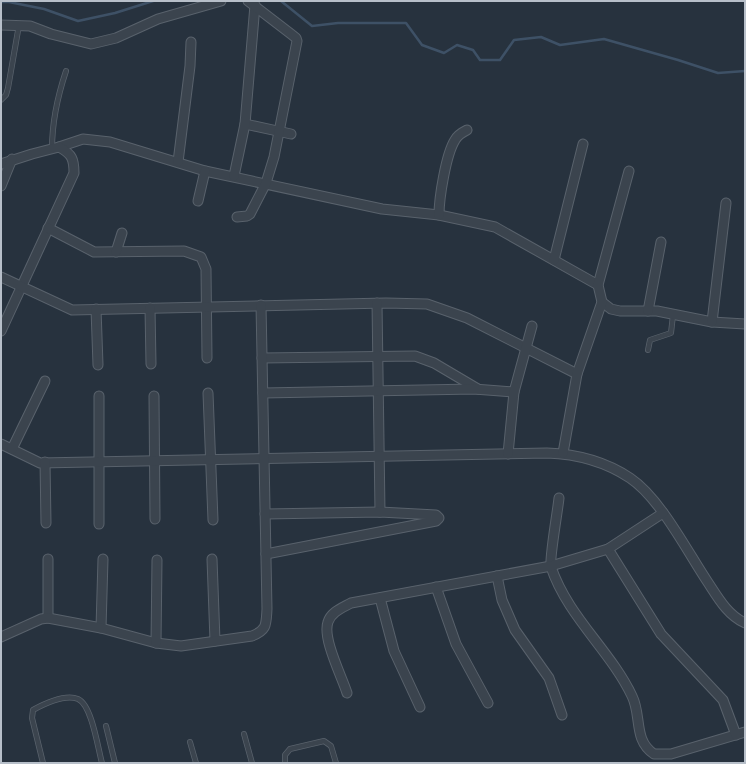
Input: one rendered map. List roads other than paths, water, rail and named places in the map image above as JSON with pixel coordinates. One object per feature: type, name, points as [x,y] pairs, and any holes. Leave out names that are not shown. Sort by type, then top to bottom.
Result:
[{"type":"street","points":[[1,24],[19,24],[30,26],[51,34],[90,44],[116,38],[158,19],[221,1]]},
{"type":"street","points":[[234,176],[245,124],[251,3]]},
{"type":"street","points":[[237,217],[247,216],[250,214],[266,183],[274,158],[278,131],[297,41],[296,38],[251,3]]},
{"type":"street","points":[[178,162],[190,66],[191,42]]},
{"type":"street","points":[[245,124],[292,134]]},
{"type":"street","points":[[439,215],[439,204],[451,147],[456,138],[466,130]]},
{"type":"street","points":[[1,164],[12,159],[83,139],[110,142],[205,171],[382,209],[439,215],[495,227],[598,285]]},
{"type":"street","points":[[554,260],[583,144]]},
{"type":"street","points":[[1,331],[74,174],[74,163],[69,153],[55,148]]},
{"type":"street","points":[[1,186],[12,159]]},
{"type":"street","points":[[198,201],[205,171]]},
{"type":"street","points":[[563,453],[577,374],[602,302],[598,285],[630,171]]},
{"type":"street","points":[[712,322],[726,203]]},
{"type":"street","points":[[48,228],[94,252],[184,251],[201,257],[206,269],[207,358]]},
{"type":"street","points":[[116,252],[122,233]]},
{"type":"street","points":[[648,311],[661,242]]},
{"type":"street","points":[[1,277],[72,310],[377,303],[427,304],[467,318],[577,374]]},
{"type":"street","points":[[602,302],[611,309],[620,311],[648,311],[712,322],[745,324]]},
{"type":"street","points":[[377,303],[380,512]]},
{"type":"street","points":[[1,637],[40,619],[48,618],[102,628],[156,643],[181,646],[252,636],[262,632],[266,624],[266,554],[261,306]]},
{"type":"street","points":[[150,308],[151,364]]},
{"type":"street","points":[[96,310],[98,365]]},
{"type":"street","points":[[508,454],[514,392],[532,326]]},
{"type":"street","points":[[262,358],[415,356],[425,359],[480,390]]},
{"type":"street","points":[[12,449],[44,381]]},
{"type":"street","points":[[263,393],[480,390],[514,392]]},
{"type":"street","points":[[208,393],[212,459],[213,520]]},
{"type":"street","points":[[99,396],[99,524]]},
{"type":"street","points":[[154,396],[155,519]]},
{"type":"street","points":[[1,444],[40,463],[563,453],[591,459],[631,479],[652,499],[663,513],[725,608],[745,623]]},
{"type":"street","points":[[45,462],[46,523]]},
{"type":"street","points":[[560,498],[551,566],[568,605],[615,666],[633,698],[642,744],[654,754],[671,754],[745,732]]},
{"type":"street","points":[[265,514],[380,512],[436,515],[439,518],[436,521],[266,554]]},
{"type":"street","points":[[347,693],[326,634],[328,622],[336,611],[351,603],[551,566],[608,549],[663,513]]},
{"type":"street","points":[[608,549],[661,634],[723,700],[736,735]]},
{"type":"street","points":[[48,559],[48,618]]},
{"type":"street","points":[[102,628],[103,559]]},
{"type":"street","points":[[212,559],[215,641]]},
{"type":"street","points":[[156,643],[157,560]]},
{"type":"street","points":[[497,576],[502,600],[515,630],[548,678],[562,715]]},
{"type":"street","points":[[436,587],[456,644],[488,703]]},
{"type":"street","points":[[380,598],[394,651],[420,707]]},
{"type":"lane","points":[[1,100],[6,95],[8,88],[17,43],[19,24]]},
{"type":"lane","points":[[55,148],[52,124],[56,104],[66,71]]},
{"type":"lane","points":[[648,350],[650,340],[671,333],[673,315]]},
{"type":"lane","points":[[43,763],[32,718],[33,710],[42,705],[66,698],[79,700],[87,709],[102,763]]},
{"type":"lane","points":[[106,726],[115,763]]},
{"type":"lane","points":[[244,734],[252,763]]},
{"type":"lane","points":[[285,763],[285,755],[290,749],[324,741],[331,746],[336,763]]},
{"type":"lane","points":[[190,742],[196,763]]},
{"type":"waterway","points":[[1,2],[9,2],[44,9],[78,21],[115,13],[153,1]]},
{"type":"waterway","points":[[281,1],[312,26],[338,23],[406,23],[422,45],[444,53],[457,45],[473,50],[480,60],[500,60],[514,40],[541,37],[560,45],[604,39],[718,73],[745,71]]}]
